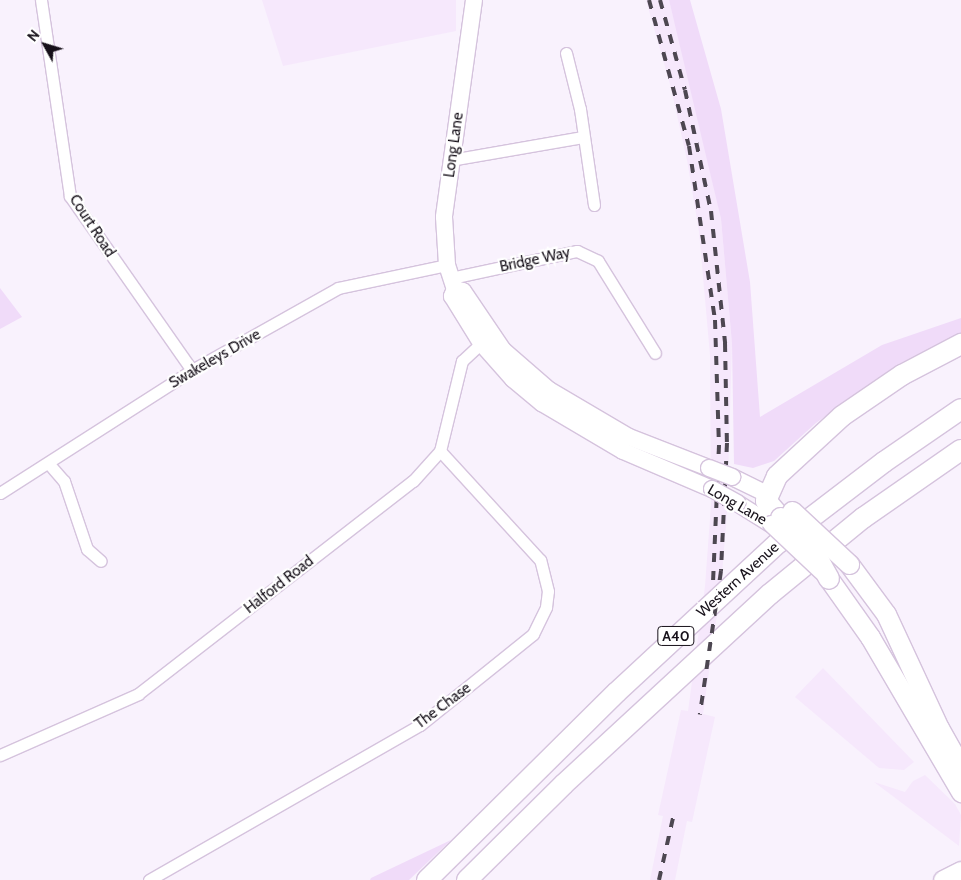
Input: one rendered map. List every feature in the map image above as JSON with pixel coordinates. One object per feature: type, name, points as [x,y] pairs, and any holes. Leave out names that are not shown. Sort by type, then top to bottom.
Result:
[{"type":"highway","points":[[829,579],[812,548],[769,506],[767,494],[777,476],[842,416],[902,375],[961,344]]},
{"type":"highway","name":"Western Avenue","points":[[427,880],[630,680],[778,543],[877,467],[961,409]]},
{"type":"highway","name":"A40","points":[[466,880],[571,777],[770,594],[863,518],[961,450]]},
{"type":"main road","name":"Long Lane","points":[[474,0],[444,217],[452,296],[481,343],[513,379],[570,422],[623,451],[707,487],[738,503],[781,518],[849,564],[886,614],[939,728],[961,767]]},
{"type":"main road","name":"Long Lane","points":[[451,278],[503,350],[549,390],[629,437],[738,479],[767,494]]},
{"type":"main road","points":[[829,579],[844,597],[870,637],[961,792]]},
{"type":"main road","points":[[944,880],[961,872]]},
{"type":"street","name":"Court Road","points":[[41,0],[70,196],[192,370]]},
{"type":"street","points":[[566,52],[594,205]]},
{"type":"street","points":[[451,160],[583,137]]},
{"type":"street","name":"Bridge Way","points":[[451,278],[577,251],[598,261],[656,353]]},
{"type":"street","name":"Swakeleys Drive","points":[[0,493],[49,464],[192,370],[338,288],[451,278]]},
{"type":"street","name":"Halford Road","points":[[0,755],[138,694],[413,481],[440,451],[462,361],[481,343]]},
{"type":"street","name":"The Chase","points":[[149,880],[420,725],[533,634],[546,607],[548,591],[540,560],[440,451]]},
{"type":"street","points":[[49,464],[64,481],[87,549],[101,561]]},
{"type":"shaded area","points":[[262,0],[456,0],[456,31],[283,66]]},
{"type":"shaded area","points":[[646,0],[669,0],[695,102],[721,219],[732,344],[727,513],[721,586],[703,714],[715,717],[692,822],[687,821],[675,880],[650,880],[663,816],[658,815],[681,710],[688,711],[705,586],[711,505],[710,355],[699,232],[687,160],[670,84]]},
{"type":"shaded area","points":[[669,0],[690,0],[721,109],[750,282],[760,417],[882,345],[961,318],[961,333],[897,365],[816,423],[774,461],[753,468],[734,464],[732,344],[721,219]]},
{"type":"shaded area","points":[[0,288],[22,317],[0,329]]},
{"type":"shaded area","points":[[823,668],[914,762],[904,770],[879,768],[795,697]]},
{"type":"shaded area","points":[[925,775],[955,804],[961,815],[959,846],[874,782],[905,792],[913,781]]},
{"type":"shaded area","points":[[451,840],[409,880],[370,880],[371,878]]},
{"type":"railway","points":[[649,0],[689,146],[715,320],[719,445],[713,581]]},
{"type":"railway","points":[[660,0],[685,90],[711,211],[725,343],[727,443],[721,571],[700,714]]},
{"type":"railway","points":[[659,880],[673,818]]}]
